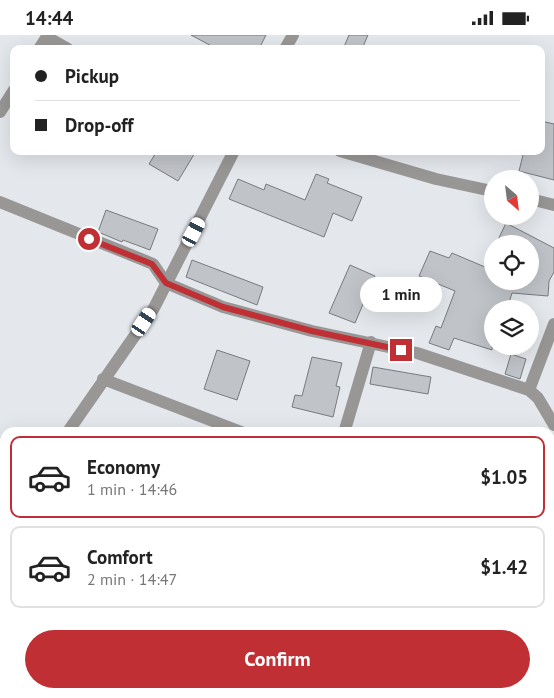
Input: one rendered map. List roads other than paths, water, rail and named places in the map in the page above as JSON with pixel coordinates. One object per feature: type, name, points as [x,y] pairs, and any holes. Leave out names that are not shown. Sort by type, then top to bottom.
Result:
[{"type":"street","points":[[47,36],[62,45]]},
{"type":"street","points":[[0,112],[10,96]]},
{"type":"street","points":[[71,427],[154,308],[232,155]]},
{"type":"street","points":[[354,155],[408,171],[484,189]]},
{"type":"street","points":[[539,201],[554,205]]},
{"type":"street","points":[[0,202],[147,261],[159,272],[166,283],[223,307],[312,331],[417,353],[530,390],[538,398],[554,425]]},
{"type":"street","points":[[530,390],[554,324]]},
{"type":"street","points":[[346,427],[371,342]]},
{"type":"street","points":[[103,379],[228,427]]}]
